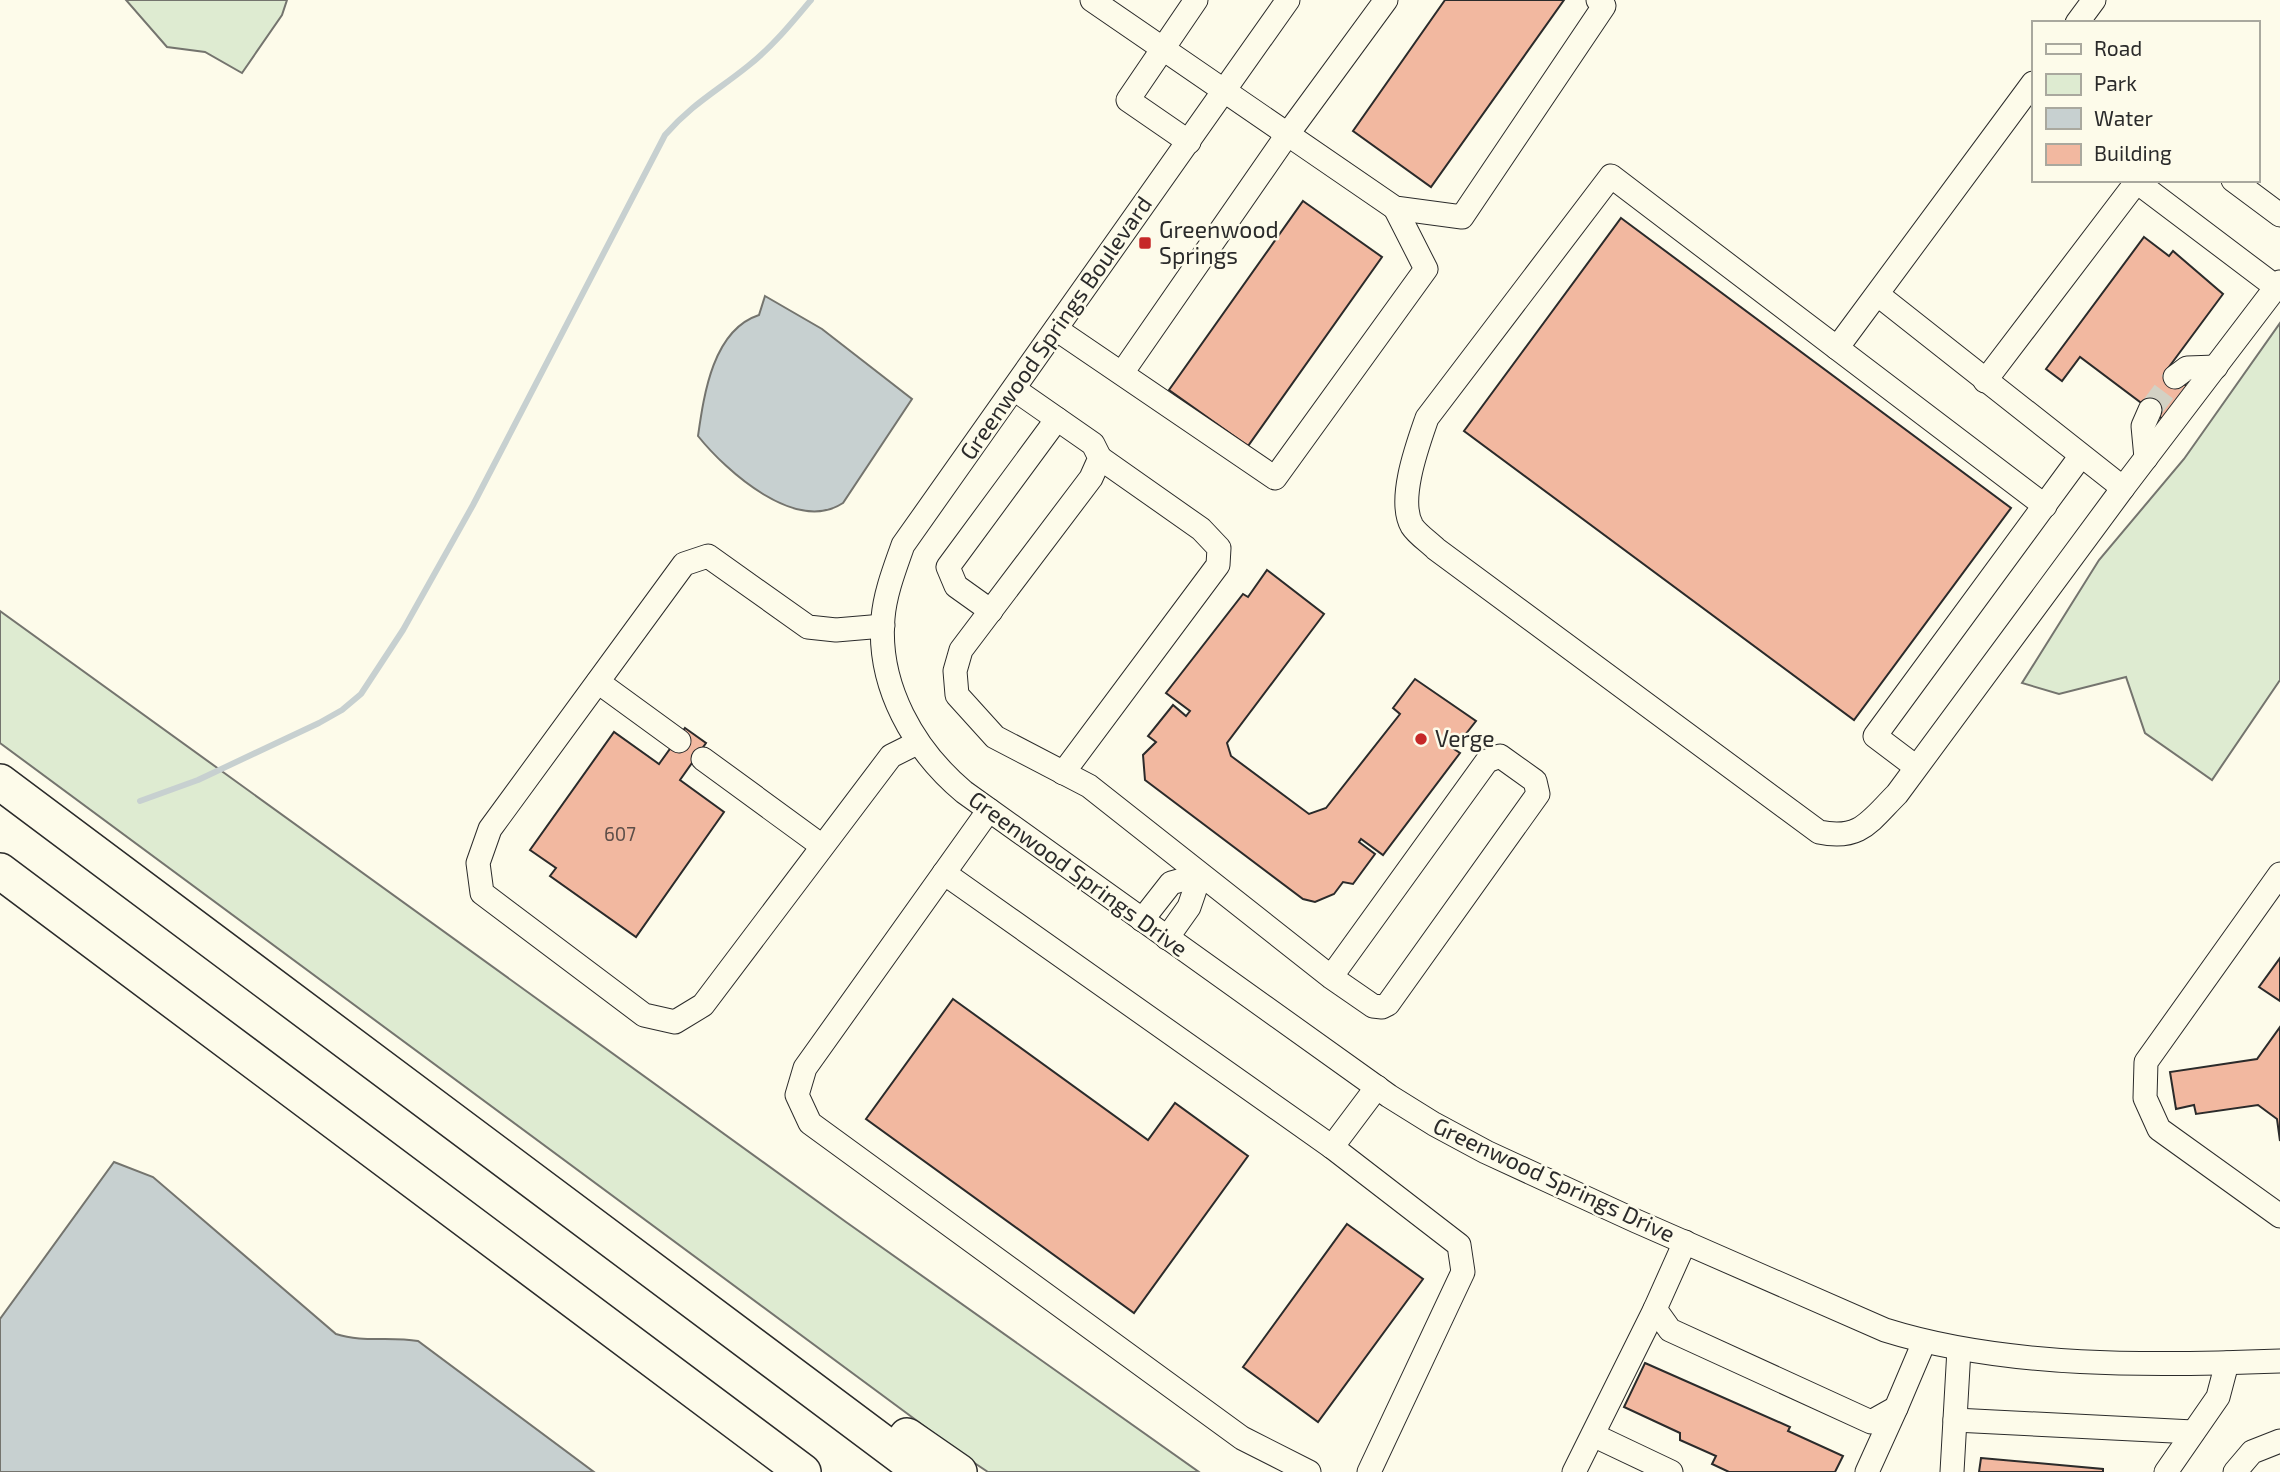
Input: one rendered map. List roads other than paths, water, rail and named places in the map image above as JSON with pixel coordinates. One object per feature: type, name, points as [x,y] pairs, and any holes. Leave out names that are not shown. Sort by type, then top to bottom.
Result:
[{"type":"highway","points":[[0,782],[922,1472]]},
{"type":"highway","points":[[0,871],[803,1472]]},
{"type":"highway","points":[[590,1223],[959,1472]]},
{"type":"highway","points":[[674,1375],[791,1472]]},
{"type":"street","points":[[1092,0],[1395,208],[1462,217],[1604,6],[1598,0]]},
{"type":"street","name":"Greenwood Springs Boulevard","points":[[888,678],[883,626],[891,581],[903,545],[1288,0]]},
{"type":"street","points":[[1122,373],[1287,135],[1386,0]]},
{"type":"street","points":[[2078,21],[2094,0]]},
{"type":"street","points":[[1189,142],[1128,100],[1194,1]]},
{"type":"street","points":[[1837,348],[2032,84]]},
{"type":"street","points":[[2045,506],[1611,176],[1427,418],[1412,461],[1407,507],[1412,526],[1436,549],[1819,832],[1841,837],[1862,828],[1897,794],[2278,284],[2139,182]]},
{"type":"street","points":[[1985,381],[2137,182]]},
{"type":"street","points":[[2235,182],[2280,215]]},
{"type":"street","points":[[1056,329],[1275,478],[1426,269],[1395,208]]},
{"type":"street","points":[[1877,295],[2080,457],[2123,488]]},
{"type":"street","points":[[2175,377],[2187,368],[2216,367]]},
{"type":"street","points":[[1014,389],[1093,444],[1100,458],[1201,529],[1219,548],[1218,565],[1063,773]]},
{"type":"street","points":[[2146,458],[2143,426],[2150,410]]},
{"type":"street","points":[[991,611],[956,586],[948,567],[1057,419]]},
{"type":"street","points":[[1916,767],[1875,736],[2080,457]]},
{"type":"street","points":[[1100,458],[1091,478],[961,650],[955,671],[957,695],[995,737],[1088,786],[1331,977],[1373,1006],[1382,1007],[1388,1004],[1538,794],[1535,781],[1500,756],[1487,761],[1331,977]]},
{"type":"street","points":[[883,626],[836,630],[808,626],[708,555],[684,564],[490,829],[478,863],[482,893],[644,1015],[675,1022],[703,1005],[891,756],[917,743]]},
{"type":"street","name":"Greenwood Springs Drive","points":[[888,678],[917,743],[936,769],[989,810],[1377,1087],[1434,1124],[1486,1152],[1885,1330],[1924,1342],[1959,1349],[2121,1364],[2280,1361]]},
{"type":"street","points":[[598,682],[679,741]]},
{"type":"street","points":[[702,759],[822,846]]},
{"type":"street","points":[[989,810],[805,1069],[797,1096],[810,1123],[1242,1438],[1309,1472]]},
{"type":"street","points":[[944,873],[1332,1147],[1459,1245],[1463,1272],[1369,1472]]},
{"type":"street","points":[[2280,874],[2146,1062],[2145,1098],[2159,1129],[2280,1216]]},
{"type":"street","points":[[1142,920],[1171,883],[1200,875]]},
{"type":"street","points":[[1167,938],[1189,907],[1200,875]]},
{"type":"street","points":[[1332,1147],[1377,1087]]},
{"type":"street","points":[[1574,1472],[1655,1309],[1685,1242]]},
{"type":"street","points":[[1655,1309],[1670,1330],[1871,1422],[1896,1408]]},
{"type":"street","points":[[1867,1472],[1924,1342]]},
{"type":"street","points":[[1952,1472],[1959,1349]]},
{"type":"street","points":[[2166,1472],[2218,1397],[2227,1363]]},
{"type":"street","points":[[1955,1420],[2193,1432]]},
{"type":"street","points":[[1593,1435],[1671,1472]]},
{"type":"street","points":[[2235,1472],[2252,1452],[2280,1441]]},
{"type":"water","points":[[765,296],[822,329],[912,399],[843,503],[824,510],[804,511],[784,505],[763,494],[726,466],[698,436],[708,383],[721,349],[743,323],[759,315]]},
{"type":"water","points":[[114,1162],[153,1177],[336,1334],[356,1338],[418,1341],[594,1472],[0,1472],[0,1319]]},
{"type":"waterway","points":[[140,801],[198,780],[319,723],[342,710],[361,694],[403,630],[473,505],[665,135],[695,106],[765,51],[811,0]]},
{"type":"tunnel","points":[[2150,410],[2175,377]]},
{"type":"place","name":"Greenwood Springs","points":[[1145,243]]},
{"type":"place","name":"Verge","points":[[1421,739]]}]
